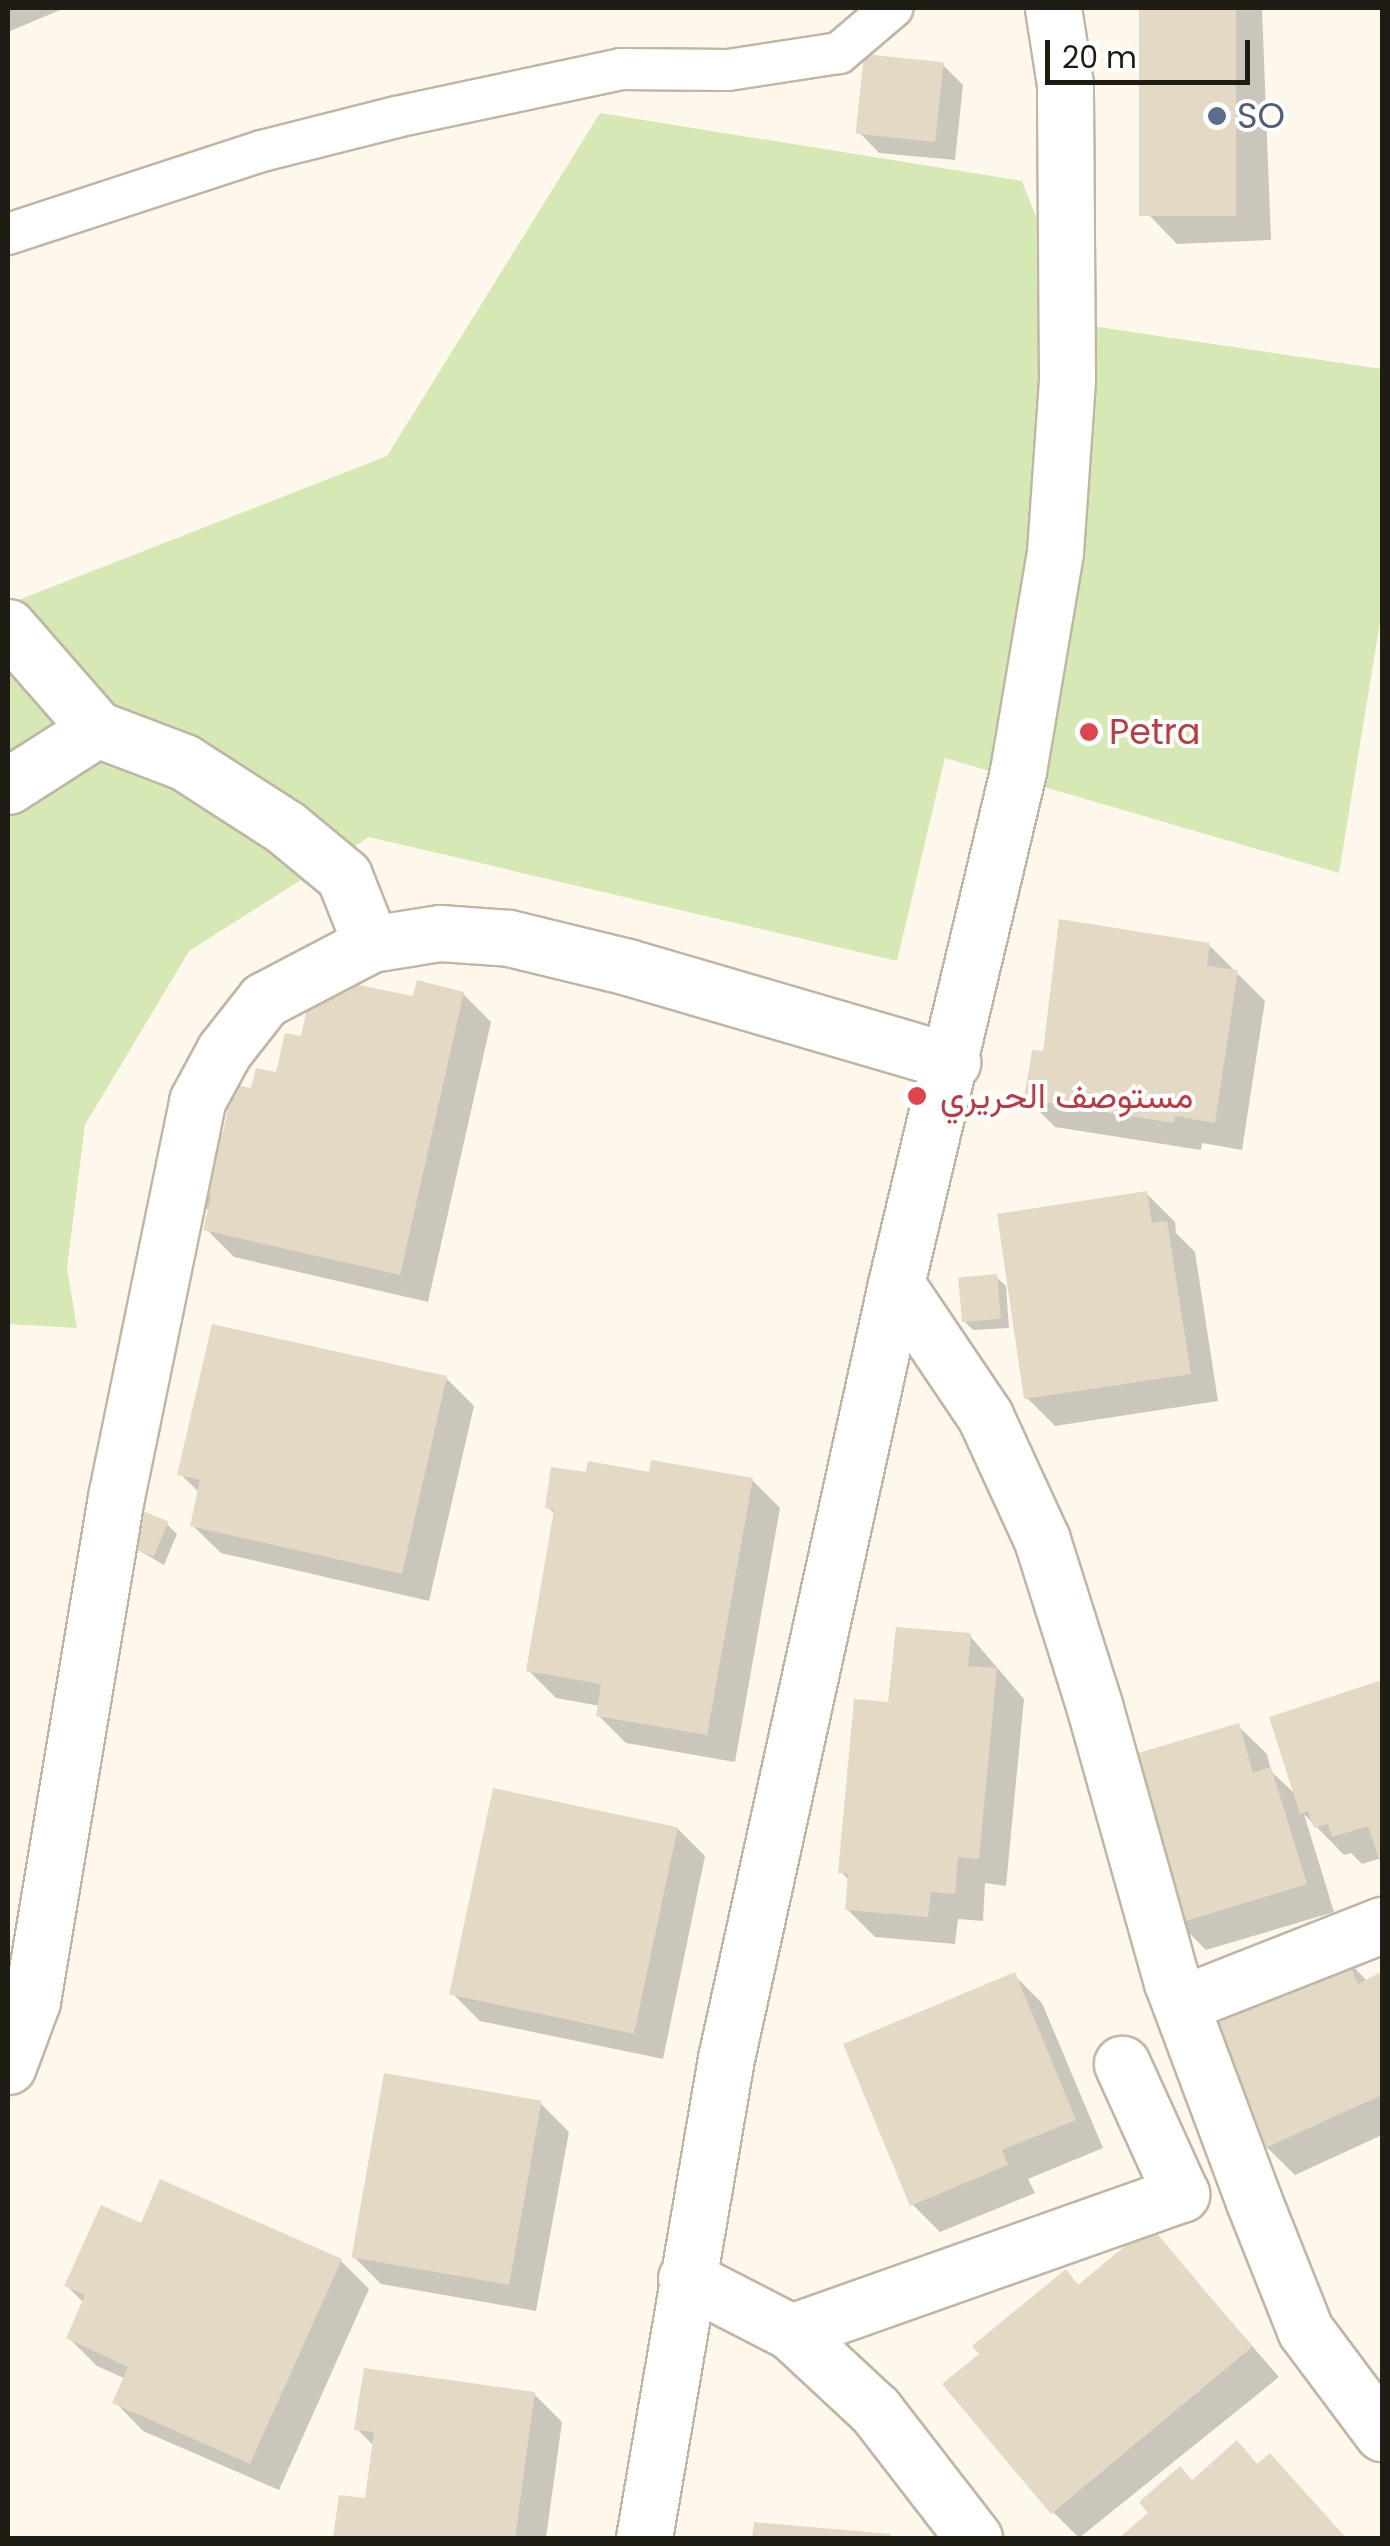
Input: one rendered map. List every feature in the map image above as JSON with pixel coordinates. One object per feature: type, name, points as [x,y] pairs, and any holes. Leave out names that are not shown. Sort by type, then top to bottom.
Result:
[{"type":"street","points":[[644,2538],[727,2054],[896,1284],[952,1062],[1018,771],[1055,552],[1067,378],[1065,84],[1053,8]]},
{"type":"street","points":[[8,627],[97,729],[184,762],[285,828],[344,876],[372,944]]},
{"type":"street","points":[[8,786],[97,729]]},
{"type":"street","points":[[8,2066],[32,2000],[116,1497],[197,1100],[224,1051],[264,1000],[372,944],[440,933],[509,938],[628,967],[952,1062]]},
{"type":"street","points":[[896,1284],[985,1416],[1042,1540],[1180,2004],[1304,2330],[1382,2433]]},
{"type":"street","points":[[1180,2004],[1382,1925]]},
{"type":"street","points":[[791,2332],[1182,2194],[1122,2064]]},
{"type":"street","points":[[686,2278],[791,2332],[875,2410],[974,2538]]},
{"type":"lane","points":[[8,234],[262,151],[396,117],[621,69],[728,70],[839,53],[892,8]]},
{"type":"green space","points":[[600,113],[1022,181],[1078,324],[1382,369],[1382,610],[1339,873],[945,758],[897,961],[369,837],[189,951],[85,1125],[67,1268],[77,1328],[8,1324],[8,604],[387,456]]},
{"type":"building","points":[[1139,8],[1236,8],[1236,216],[1139,216]]},
{"type":"building","points":[[864,54],[944,62],[935,142],[856,134]]},
{"type":"building","points":[[1059,919],[1210,943],[1207,966],[1238,970],[1215,1123],[1175,1116],[1174,1123],[1024,1099],[1032,1050],[1043,1051]]},
{"type":"building","points":[[417,980],[464,992],[400,1275],[203,1230],[211,1197],[187,1192],[201,1128],[223,1132],[233,1084],[251,1088],[256,1068],[276,1072],[285,1033],[301,1036],[310,996],[349,983],[413,996]]},
{"type":"building","points":[[1147,1191],[1152,1223],[1167,1221],[1191,1374],[1024,1399],[997,1214]]},
{"type":"building","points":[[997,1274],[1001,1319],[962,1322],[958,1277]]},
{"type":"building","points":[[212,1324],[447,1376],[402,1574],[190,1526],[200,1480],[177,1475]]},
{"type":"building","points":[[651,1460],[753,1478],[707,1735],[596,1716],[601,1684],[526,1671],[554,1510],[545,1508],[551,1467],[586,1472],[588,1461],[649,1472]]},
{"type":"building","points":[[141,1510],[169,1522],[154,1557],[126,1545]]},
{"type":"building","points":[[896,1627],[971,1633],[968,1666],[997,1668],[979,1859],[958,1857],[955,1894],[931,1892],[928,1917],[845,1910],[848,1874],[838,1873],[854,1699],[888,1702]]},
{"type":"building","points":[[1382,1680],[1382,1869],[1368,1826],[1332,1837],[1328,1824],[1314,1828],[1308,1811],[1300,1814],[1269,1717]]},
{"type":"building","points":[[1239,1723],[1253,1773],[1271,1767],[1307,1884],[1176,1924],[1125,1757]]},
{"type":"building","points":[[493,1788],[678,1827],[634,2034],[449,1994]]},
{"type":"building","points":[[1346,1956],[1358,1984],[1379,1973],[1382,1981],[1382,2095],[1265,2148],[1204,2004]]},
{"type":"building","points":[[1015,1972],[1076,2120],[1002,2150],[1008,2165],[910,2206],[843,2044]]},
{"type":"building","points":[[384,2073],[542,2101],[509,2285],[352,2257]]},
{"type":"building","points":[[160,2179],[342,2259],[250,2464],[112,2403],[128,2367],[66,2338],[85,2295],[64,2286],[101,2205],[141,2223]]},
{"type":"building","points":[[1150,2225],[1252,2347],[1051,2514],[942,2384],[979,2354],[972,2346],[1066,2269],[1078,2285]]},
{"type":"building","points":[[364,2368],[535,2392],[515,2538],[333,2538],[339,2495],[365,2498],[374,2432],[354,2430]]},
{"type":"building","points":[[1237,2440],[1257,2464],[1270,2453],[1346,2538],[1119,2538],[1148,2513],[1139,2502],[1180,2466],[1192,2480]]},
{"type":"building","points":[[754,2522],[891,2534],[891,2538],[752,2538]]},
{"type":"place","name":"SO","points":[[1217,116]]},
{"type":"place","name":"Petra","points":[[1089,732]]},
{"type":"place","name":"مستوصف الحريري","points":[[917,1096]]}]
